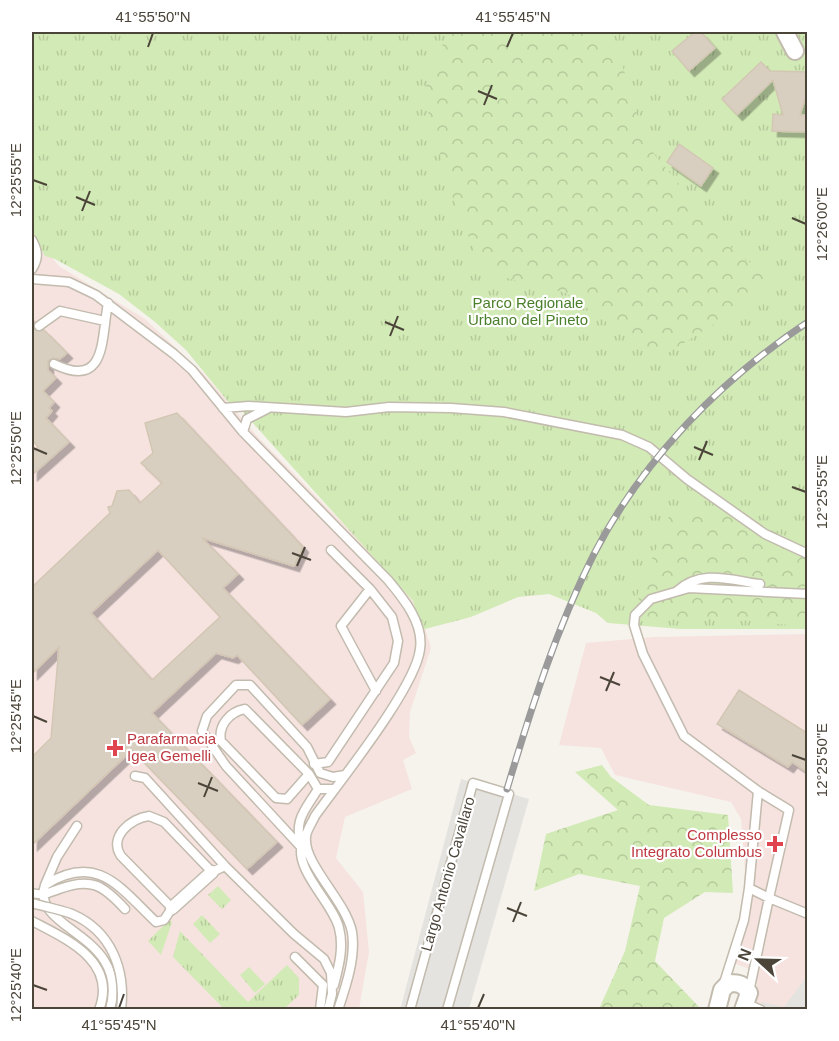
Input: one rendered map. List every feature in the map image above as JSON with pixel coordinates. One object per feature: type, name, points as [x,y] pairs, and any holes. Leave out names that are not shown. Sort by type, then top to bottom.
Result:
[{"type":"street","points":[[785,32],[795,51]]},
{"type":"street","points":[[172,908],[212,872]]},
{"type":"street","points":[[717,1010],[722,990],[729,983],[744,986],[750,1004]]},
{"type":"lane","points":[[32,240],[37,250],[37,258],[32,270]]},
{"type":"lane","points":[[32,279],[69,282],[108,303],[174,354],[192,370],[243,432],[388,580],[405,601],[419,632],[421,648],[412,677],[335,789],[305,836],[301,847]]},
{"type":"lane","points":[[54,364],[69,372],[82,373],[93,367],[102,351],[108,303]]},
{"type":"lane","points":[[39,326],[60,310],[105,321]]},
{"type":"lane","points":[[223,408],[249,406],[267,409],[346,412],[389,407],[451,408],[504,412],[622,435],[649,447],[687,479],[765,534],[807,554]]},
{"type":"lane","points":[[243,432],[247,420],[267,409]]},
{"type":"lane","points":[[314,764],[328,762],[376,692],[394,663],[398,641],[392,617],[370,589],[331,550]]},
{"type":"lane","points":[[676,591],[688,581],[703,576],[760,584]]},
{"type":"lane","points":[[750,1004],[769,898],[789,810],[758,791],[684,736],[643,654],[634,625],[635,615],[651,599],[690,588],[807,594]]},
{"type":"lane","points":[[370,589],[341,626],[376,692]]},
{"type":"lane","points":[[301,847],[226,766],[202,731],[207,716],[236,685],[250,685],[307,747],[320,773],[333,777],[345,775]]},
{"type":"lane","points":[[309,774],[287,799],[276,798],[220,741],[219,732],[224,723],[238,710],[245,709],[309,774],[318,789]]},
{"type":"lane","points":[[135,776],[145,778],[225,866],[294,934],[324,958],[331,973],[332,994]]},
{"type":"lane","name":"Largo Antonio Cavallaro","points":[[410,1010],[473,783],[509,794],[447,1010]]},
{"type":"lane","points":[[318,789],[335,789]]},
{"type":"lane","points":[[318,789],[299,820],[297,830],[301,859],[339,926],[341,950],[328,1010]]},
{"type":"lane","points":[[722,990],[744,920],[758,791]]},
{"type":"lane","points":[[45,885],[57,878],[87,871],[103,874],[119,884],[156,922],[164,920],[172,908],[117,851],[119,836],[129,824],[144,816],[159,818],[212,872],[225,866]]},
{"type":"lane","points":[[77,826],[57,857],[45,885],[42,896],[43,904],[53,916],[82,936],[103,957],[113,994],[110,1010]]},
{"type":"lane","points":[[305,836],[306,849],[348,916],[352,933],[353,948],[338,1010]]},
{"type":"lane","points":[[32,893],[42,896],[83,882],[100,886],[125,909]]},
{"type":"lane","points":[[749,888],[807,914]]},
{"type":"lane","points":[[32,903],[79,917],[105,939],[121,974],[121,1010]]},
{"type":"lane","points":[[32,921],[71,941],[92,958],[103,982],[99,1010]]},
{"type":"lane","points":[[295,957],[323,985],[320,1010]]},
{"type":"shaded area","points":[[32,233],[59,266],[145,319],[203,373],[257,436],[362,543],[419,608],[431,648],[410,712],[409,737],[416,753],[403,760],[412,789],[345,817],[336,858],[363,892],[369,952],[359,1009],[32,1009]]},
{"type":"shaded area","name":"Complesso Integrato Columbus","points":[[807,634],[807,1009],[757,1009],[757,972],[726,960],[742,913],[745,869],[741,819],[731,802],[615,775],[601,748],[559,745],[586,643],[654,637]]},
{"type":"shaded area","points":[[461,779],[529,799],[469,1009],[400,1010]]},
{"type":"shaded area","points":[[807,976],[807,1009],[758,1010],[762,1002],[784,1007]]},
{"type":"green space","name":"Parco Regionale Urbano del Pineto","points":[[32,32],[807,32],[807,629],[681,629],[608,623],[596,613],[549,594],[518,597],[471,617],[421,630],[413,601],[243,412],[230,404],[186,350],[119,294],[55,259],[45,256],[32,233]]},
{"type":"green space","points":[[448,32],[599,32],[622,64],[646,144],[740,258],[779,275],[716,323],[658,359],[566,293],[483,272],[451,193],[423,93]]},
{"type":"green space","points":[[672,509],[727,511],[796,541],[807,542],[807,627],[712,617],[648,617],[637,596]]},
{"type":"green space","points":[[602,765],[611,777],[649,805],[728,815],[733,893],[705,892],[664,918],[655,961],[701,1009],[599,1009],[625,951],[640,886],[579,874],[534,891],[546,834],[618,810],[575,772]]},
{"type":"green space","points":[[218,886],[231,900],[222,909],[208,895]]},
{"type":"green space","points":[[202,915],[220,934],[210,943],[193,924]]},
{"type":"green space","points":[[169,920],[172,922],[161,955],[148,941]]},
{"type":"green space","points":[[180,931],[248,1002],[287,965],[299,978],[299,995],[284,1009],[224,1009],[173,957]]},
{"type":"green space","points":[[249,967],[265,984],[255,993],[240,975]]},
{"type":"building","points":[[695,32],[701,32],[715,48],[689,71],[672,51]]},
{"type":"building","points":[[761,62],[770,71],[807,72],[807,93],[800,115],[807,115],[807,132],[772,131],[773,114],[783,115],[773,80],[737,115],[722,99]]},
{"type":"building","points":[[679,144],[713,168],[701,186],[667,162]]},
{"type":"building","points":[[32,319],[35,322],[34,330],[44,330],[67,353],[60,359],[53,358],[48,361],[48,370],[56,378],[43,391],[54,402],[49,408],[52,411],[46,418],[69,442],[32,475],[32,453],[38,447],[32,440]]},
{"type":"building","points":[[177,413],[303,547],[294,566],[202,538],[238,574],[223,588],[330,699],[302,725],[237,655],[233,658],[216,653],[152,713],[277,842],[247,869],[132,750],[32,845],[32,757],[51,738],[59,647],[32,674],[32,587],[110,513],[108,507],[112,506],[117,491],[129,490],[140,503],[162,483],[141,463],[153,453],[145,423]],"holes":[[[158,550],[220,617],[152,680],[91,613]]]},
{"type":"building","points":[[739,690],[807,733],[807,772],[792,762],[788,767],[717,724]]},
{"type":"railway","points":[[507,789],[556,640],[580,582],[613,520],[660,455],[714,396],[744,370],[808,322]]},
{"type":"place","name":"Parafarmacia Igea Gemelli","points":[[115,748]]},
{"type":"place","name":"Complesso Integrato Columbus","points":[[775,844]]}]
